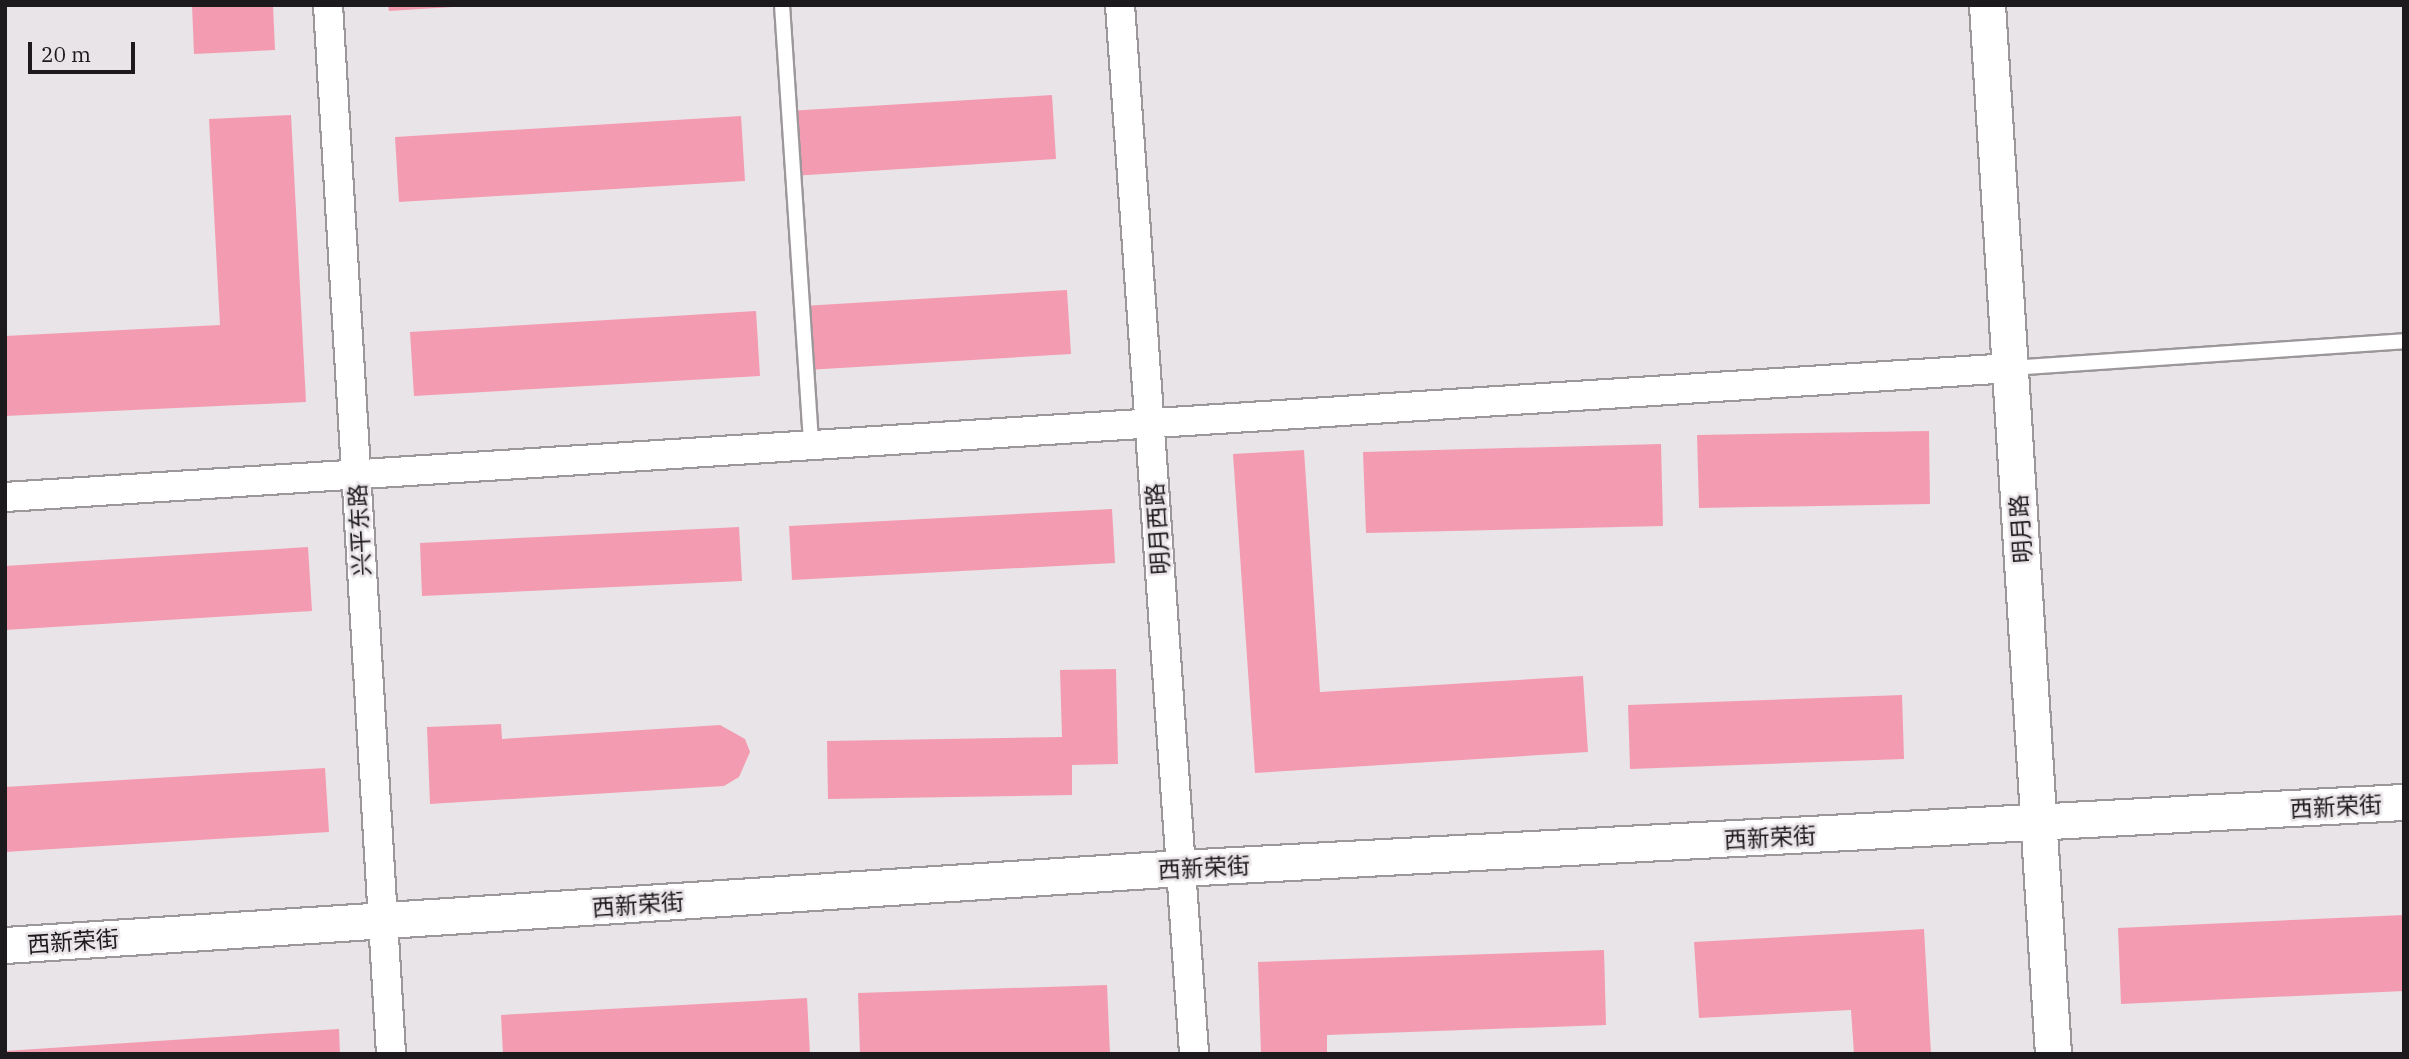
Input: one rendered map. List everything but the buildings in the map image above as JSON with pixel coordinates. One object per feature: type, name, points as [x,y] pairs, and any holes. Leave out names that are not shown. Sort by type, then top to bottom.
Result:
[{"type":"street","name":"兴平东路","points":[[328,5],[391,1054]]},
{"type":"street","name":"明月西路","points":[[1120,5],[1194,1054]]},
{"type":"street","name":"明月路","points":[[1987,5],[2053,1054]]},
{"type":"street","points":[[5,497],[2010,368]]},
{"type":"street","name":"西新荣街","points":[[5,945],[1180,868],[2404,802]]},
{"type":"lane","points":[[782,5],[811,444]]},
{"type":"lane","points":[[2010,368],[2404,341]]}]
